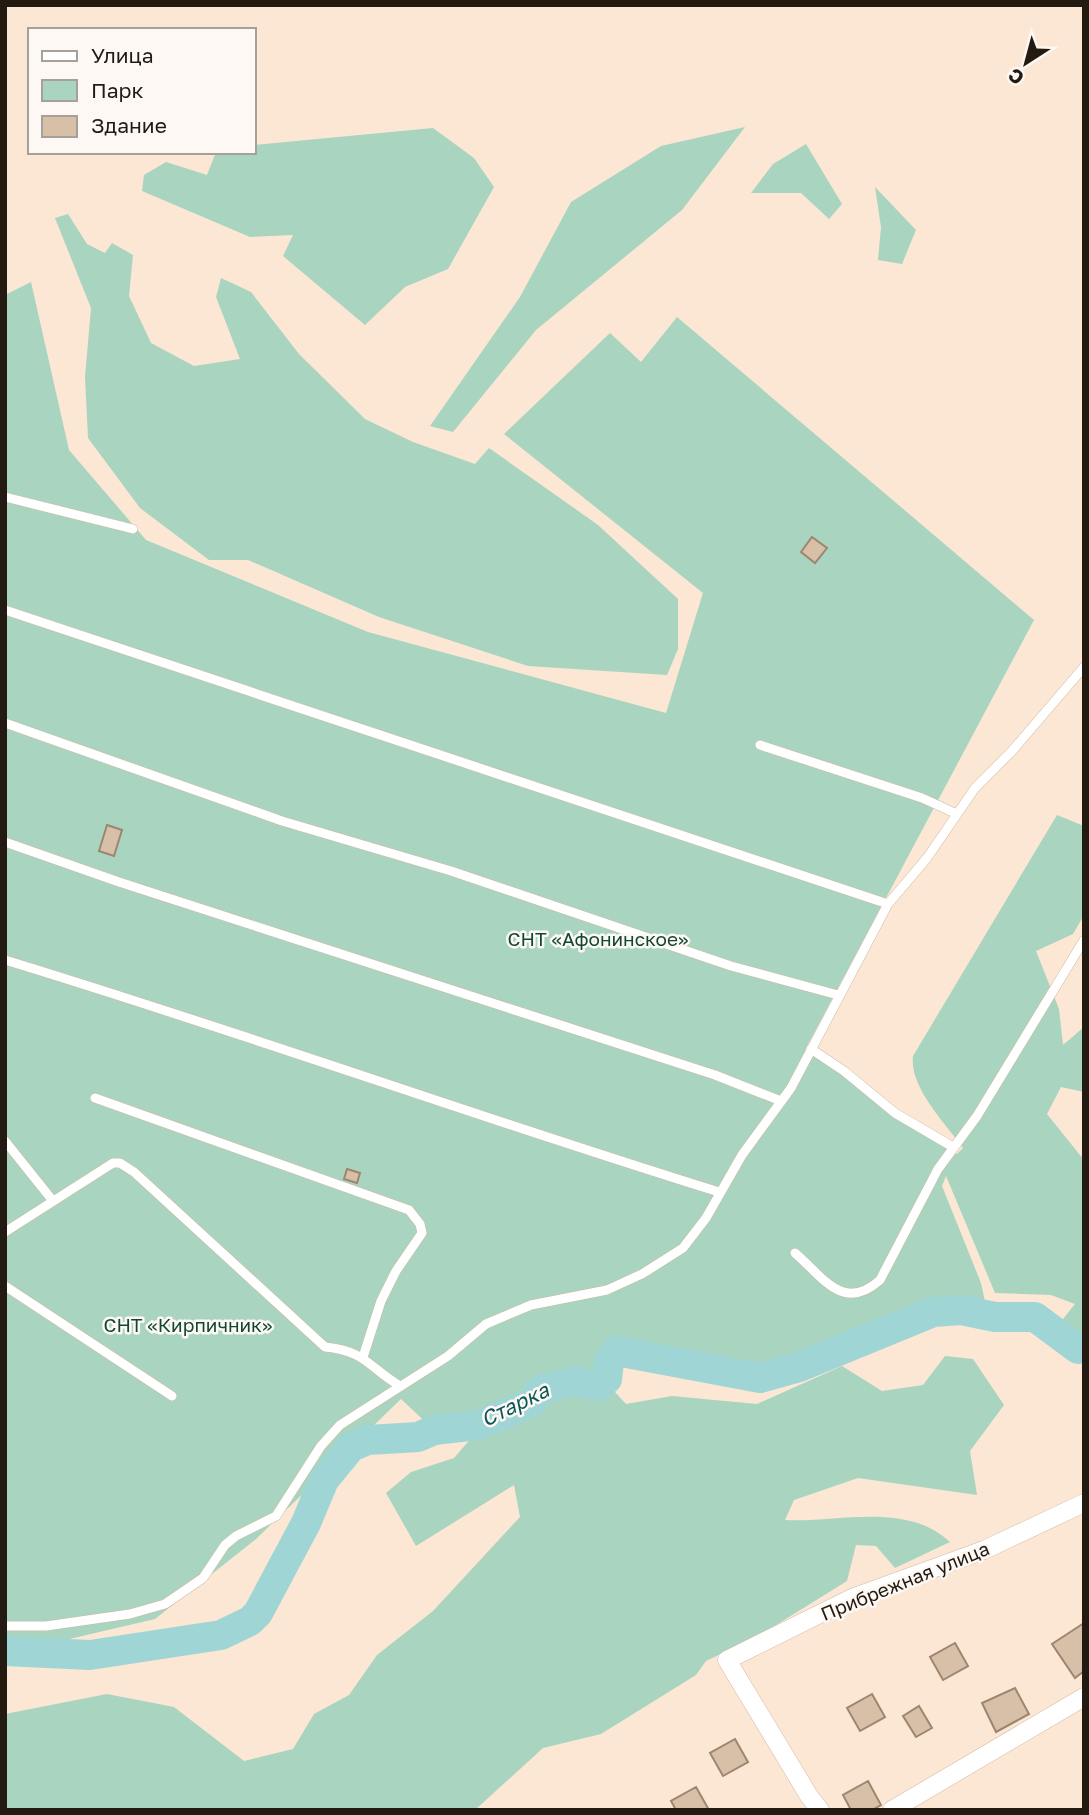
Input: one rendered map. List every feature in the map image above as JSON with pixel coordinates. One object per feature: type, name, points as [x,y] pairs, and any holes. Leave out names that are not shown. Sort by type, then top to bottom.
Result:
[{"type":"street","name":"Прибрежная улица","points":[[820,1810],[727,1660],[852,1598],[984,1550],[1084,1503]]},
{"type":"street","points":[[892,1810],[1084,1697]]},
{"type":"lane","points":[[5,498],[132,529]]},
{"type":"lane","points":[[5,610],[888,904]]},
{"type":"lane","points":[[5,1626],[46,1626],[130,1614],[164,1604],[194,1587],[236,1536],[276,1516],[321,1446],[340,1425],[449,1356],[495,1319],[531,1305],[607,1290],[672,1258],[706,1218],[719,1192],[781,1101],[888,904],[927,858],[975,788],[1012,751],[1084,667]]},
{"type":"lane","points":[[5,723],[282,821],[451,871],[731,966],[838,995]]},
{"type":"lane","points":[[760,745],[922,798],[957,814]]},
{"type":"lane","points":[[5,842],[119,882],[715,1074],[781,1101]]},
{"type":"lane","points":[[795,1253],[837,1291],[848,1294],[873,1287],[886,1272],[928,1187],[953,1147],[977,1116],[1084,940]]},
{"type":"lane","points":[[5,960],[196,1018],[519,1130],[719,1192]]},
{"type":"lane","points":[[811,1049],[895,1113],[953,1147]]},
{"type":"lane","points":[[95,1098],[409,1210],[420,1224],[422,1233],[396,1271],[382,1301],[363,1357]]},
{"type":"lane","points":[[5,1141],[53,1201]]},
{"type":"lane","points":[[5,1232],[113,1163],[120,1163],[134,1172],[325,1347],[348,1349],[363,1357],[384,1377],[400,1386]]},
{"type":"lane","points":[[5,1286],[172,1396]]},
{"type":"green space","points":[[745,127],[682,210],[536,330],[453,432],[430,426],[520,297],[571,202],[661,146]]},
{"type":"green space","points":[[433,128],[474,158],[494,187],[448,269],[405,287],[365,325],[283,256],[293,235],[250,237],[142,191],[144,175],[166,162],[207,175],[215,154],[256,154],[256,145]]},
{"type":"green space","points":[[806,144],[842,204],[829,219],[801,193],[751,193],[773,164]]},
{"type":"green space","points":[[875,187],[916,230],[902,264],[878,260],[881,227]]},
{"type":"green space","points":[[68,214],[87,244],[105,253],[112,243],[133,255],[129,296],[151,343],[194,366],[240,359],[216,297],[221,278],[251,292],[299,354],[365,419],[413,442],[475,464],[489,448],[598,525],[678,599],[678,649],[667,675],[528,666],[379,617],[248,560],[209,560],[140,508],[88,438],[85,377],[91,308],[55,218]]},
{"type":"green space","points":[[31,282],[69,450],[146,540],[368,632],[666,713],[703,593],[504,434],[610,333],[641,362],[677,317],[1034,620],[805,1050],[957,1154],[963,1148],[922,1092],[913,1068],[913,1056],[1057,815],[1084,826],[1084,915],[1073,934],[1036,951],[1059,1009],[1063,1045],[1084,1027],[1084,1092],[1061,1087],[1047,1114],[1084,1160],[1084,1345],[1055,1329],[1075,1304],[1051,1295],[995,1293],[946,1176],[942,1186],[981,1283],[987,1311],[935,1305],[882,1326],[879,1334],[799,1367],[760,1378],[616,1351],[609,1362],[607,1379],[599,1386],[575,1381],[542,1389],[531,1403],[478,1425],[434,1430],[401,1399],[256,1539],[155,1619],[5,1654],[5,295]]},
{"type":"green space","points":[[945,1356],[973,1359],[1004,1405],[970,1451],[977,1495],[858,1478],[794,1500],[785,1520],[892,1518],[932,1529],[950,1542],[895,1568],[876,1546],[856,1545],[847,1581],[755,1638],[706,1661],[696,1675],[601,1734],[543,1748],[475,1810],[5,1810],[5,1714],[107,1694],[174,1707],[244,1761],[293,1749],[314,1714],[349,1695],[377,1655],[433,1611],[520,1517],[514,1485],[416,1546],[386,1493],[411,1472],[454,1458],[473,1436],[537,1410],[543,1397],[576,1391],[615,1392],[626,1404],[672,1396],[757,1404],[842,1366],[882,1391],[923,1385]]},
{"type":"building","points":[[812,537],[827,548],[815,563],[801,552]]},
{"type":"building","points":[[107,825],[122,830],[114,856],[99,851]]},
{"type":"building","points":[[347,1169],[360,1173],[357,1183],[344,1179]]},
{"type":"building","points":[[1084,1623],[1084,1671],[1075,1678],[1052,1644]]},
{"type":"building","points":[[955,1643],[968,1666],[943,1680],[930,1657]]},
{"type":"building","points":[[1015,1688],[1029,1714],[996,1732],[982,1703]]},
{"type":"building","points":[[872,1694],[885,1717],[860,1731],[847,1708]]},
{"type":"building","points":[[919,1706],[932,1728],[916,1737],[903,1716]]},
{"type":"building","points":[[735,1739],[748,1762],[723,1776],[710,1753]]},
{"type":"building","points":[[868,1781],[881,1805],[872,1810],[851,1810],[843,1795]]},
{"type":"building","points":[[696,1787],[709,1810],[676,1810],[671,1801]]},
{"type":"waterway","name":"Старка","points":[[5,1651],[90,1655],[221,1635],[250,1621],[258,1613],[306,1523],[324,1480],[351,1447],[368,1440],[418,1437],[434,1430],[478,1425],[531,1403],[542,1389],[575,1381],[599,1386],[607,1379],[609,1362],[616,1351],[760,1378],[799,1367],[933,1312],[961,1310],[995,1317],[1035,1317],[1078,1349],[1084,1348]]},
{"type":"park label","name":"СНТ «Афонинское»","points":[[598,939]]},
{"type":"park label","name":"СНТ «Кирпичник»","points":[[188,1325]]}]
